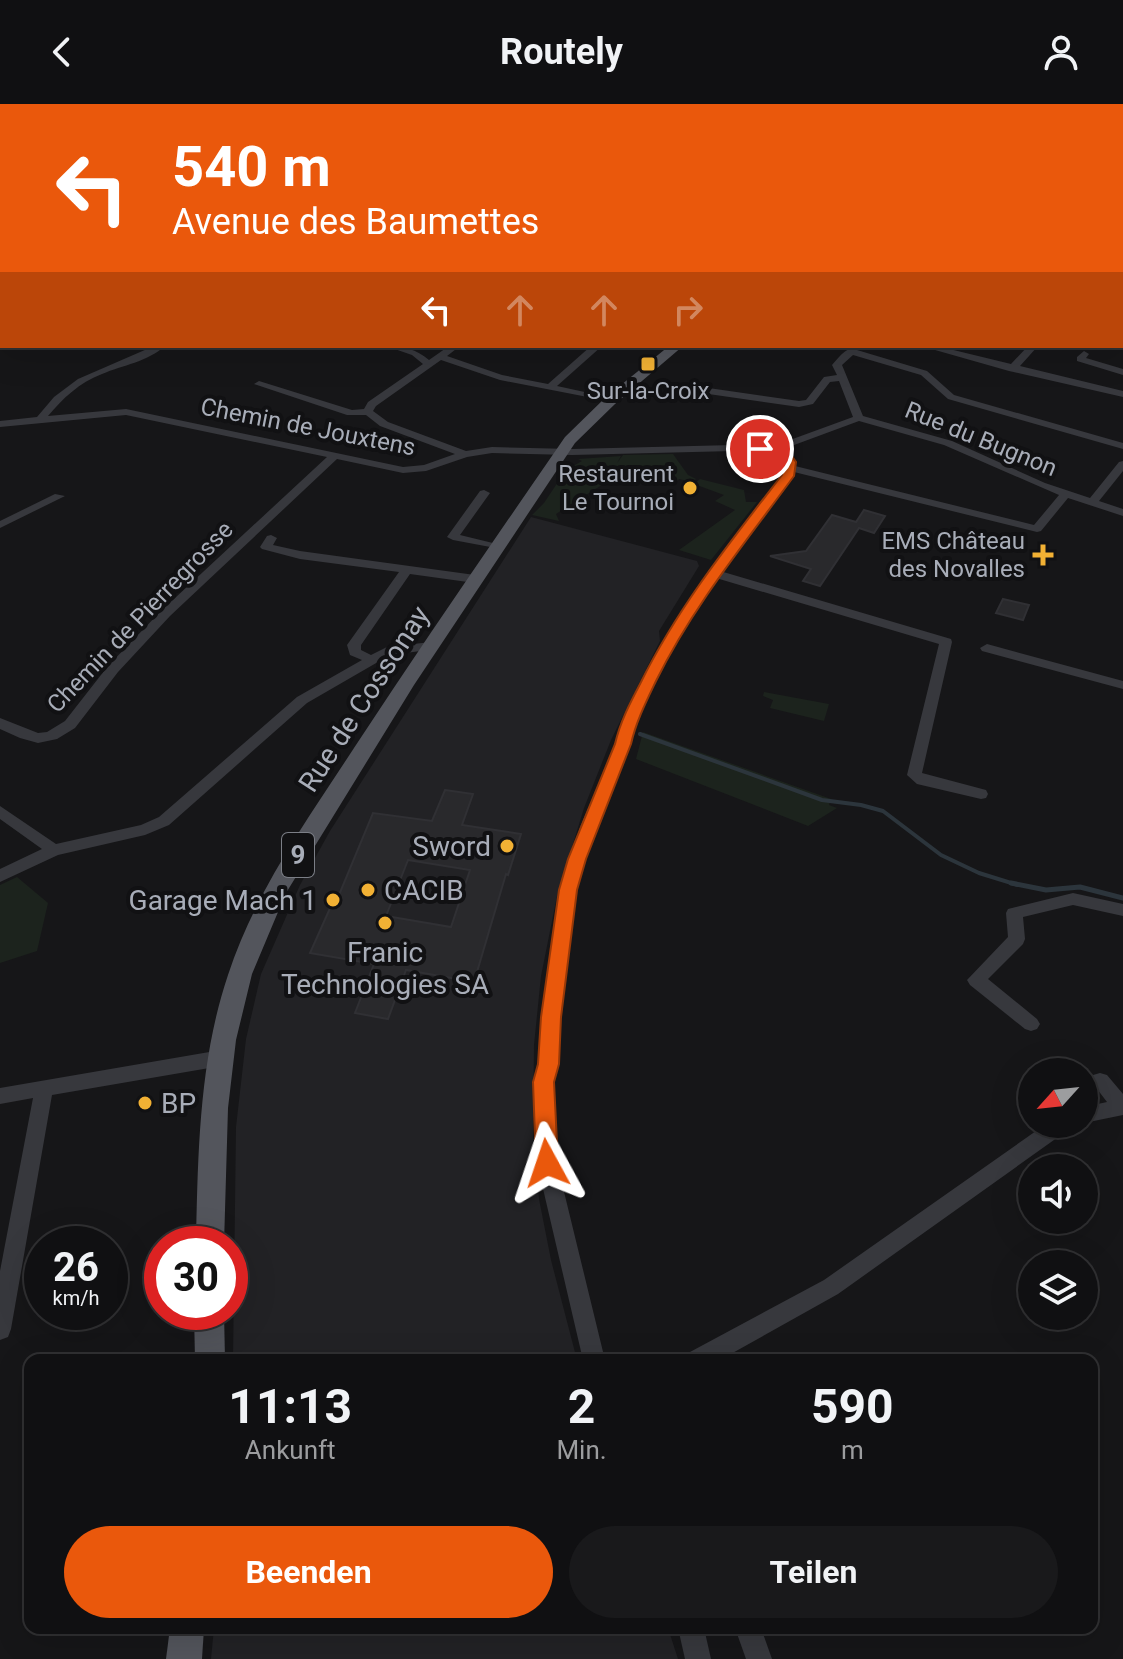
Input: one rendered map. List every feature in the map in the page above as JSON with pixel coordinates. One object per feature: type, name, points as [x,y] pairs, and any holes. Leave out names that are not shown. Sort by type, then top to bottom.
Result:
[{"type":"main road","name":"Rue de Cossonay","points":[[221,1058],[239,976],[283,879],[431,646],[562,452],[610,401],[675,348]]},
{"type":"main road","name":"9","points":[[211,1226],[214,1107],[221,1058]]},
{"type":"main road","points":[[209,1330],[210,1354]]},
{"type":"main road","points":[[184,1659],[186,1634]]},
{"type":"street","points":[[40,420],[48,407],[95,373],[129,364],[157,348]]},
{"type":"street","points":[[398,348],[415,353],[428,364]]},
{"type":"street","points":[[368,412],[372,404],[452,348]]},
{"type":"street","points":[[550,387],[595,348]]},
{"type":"street","points":[[660,384],[799,404],[809,402],[825,381],[841,378],[837,365],[853,348],[924,373],[951,397],[1123,446]]},
{"type":"street","points":[[933,348],[1123,394]]},
{"type":"street","points":[[1012,369],[1031,348]]},
{"type":"street","points":[[1084,354],[1080,359],[1085,363],[1123,372]]},
{"type":"street","points":[[440,357],[500,377],[600,398]]},
{"type":"street","name":"Rue du Bugnon","points":[[841,378],[859,418],[949,444],[1065,494],[1123,513]]},
{"type":"street","points":[[259,384],[351,413],[368,412],[384,424],[465,454]]},
{"type":"street","name":"Chemin de Jouxtens","points":[[0,424],[126,412],[403,470],[426,468],[465,454],[492,450],[562,452],[780,447],[859,418]]},
{"type":"street","name":"Chemin de Jouxtens","points":[[581,429],[582,437],[590,444],[615,451]]},
{"type":"street","points":[[780,447],[791,468],[1037,529],[1065,494]]},
{"type":"street","name":"Chemin de Pierregrosse","points":[[0,723],[29,738],[50,737],[65,730],[113,669],[181,600],[335,456]]},
{"type":"street","points":[[1092,503],[1123,464]]},
{"type":"street","points":[[593,1354],[547,1163],[544,1125],[543,1082],[549,1064],[551,1017],[568,890],[633,712],[668,643],[713,573],[785,481],[791,468]]},
{"type":"street","points":[[484,493],[453,537],[497,547]]},
{"type":"street","points":[[0,525],[59,496]]},
{"type":"street","name":"Rue de Cossonay","points":[[271,538],[266,547],[282,551],[475,579]]},
{"type":"street","name":"Rue de Cossonay","points":[[370,659],[355,652],[354,645],[407,569]]},
{"type":"street","points":[[713,573],[946,642],[914,775],[918,779],[981,794]]},
{"type":"street","points":[[0,876],[54,850],[145,830],[164,821],[302,700],[370,659],[401,647],[431,646]]},
{"type":"street","points":[[987,648],[1123,685]]},
{"type":"street","points":[[0,811],[54,850]]},
{"type":"street","points":[[1031,1024],[976,980],[1017,939],[1014,913],[1073,899],[1123,910]]},
{"type":"street","points":[[0,1096],[221,1058]]},
{"type":"street","points":[[1098,1112],[1122,1106],[1100,1081]]},
{"type":"street","points":[[0,1329],[44,1087]]},
{"type":"street","points":[[709,1354],[831,1287],[1041,1138]]},
{"type":"street","points":[[692,1634],[698,1659]]},
{"type":"street","points":[[750,1634],[759,1659]]},
{"type":"shaded area","points":[[673,454],[688,475],[696,479],[692,482],[679,479],[675,483],[632,466],[556,514],[559,521],[532,515],[544,503],[570,464],[582,461],[578,459],[621,456],[617,463],[623,455]]},
{"type":"shaded area","points":[[700,479],[744,490],[746,502],[757,502],[711,560],[679,550],[735,510],[715,501],[724,495],[694,484]]},
{"type":"shaded area","points":[[531,517],[697,561],[699,566],[659,631],[660,641],[611,740],[584,808],[557,896],[541,976],[534,1045],[533,1136],[539,1199],[575,1354],[233,1354],[233,1330],[248,1330],[248,1226],[235,1226],[236,1127],[246,1039],[261,974],[300,885],[330,831]]},
{"type":"shaded area","points":[[764,692],[829,704],[824,721],[770,708],[773,700],[763,696]]},
{"type":"shaded area","points":[[643,732],[831,799],[829,805],[837,808],[808,826],[636,759]]},
{"type":"shaded area","points":[[17,877],[48,903],[37,951],[0,963],[0,885]]},
{"type":"shaded area","points":[[213,1634],[670,1634],[678,1659],[211,1659]]},
{"type":"building","points":[[864,510],[885,516],[874,533],[859,528],[820,586],[803,581],[811,569],[770,556],[806,551],[832,515],[856,522]]},
{"type":"building","points":[[1003,599],[1029,605],[1023,620],[996,613]]},
{"type":"building","name":"CACIB","points":[[445,790],[473,794],[462,825],[521,834],[474,982],[406,970],[388,1019],[355,1013],[374,964],[310,953],[331,906],[334,907],[373,813],[432,821]],"holes":[[[408,860],[470,870],[451,927],[386,916]]]},
{"type":"waterway","points":[[640,734],[822,800],[883,811],[941,855],[979,873],[1012,883]]},
{"type":"waterway","points":[[1012,883],[1046,890],[1080,887],[1123,898]]},
{"type":"waterway","points":[[1012,883],[1018,885]]},
{"type":"place","name":"Sur-la-Croix","points":[[648,364]]},
{"type":"place","name":"Restaurent Le Tournoi","points":[[690,488]]},
{"type":"place","name":"EMS Château des Novalles","points":[[1043,555]]},
{"type":"place","name":"Sword","points":[[507,846]]},
{"type":"place","name":"CACIB","points":[[368,890]]},
{"type":"place","name":"Garage Mach 1","points":[[333,900]]},
{"type":"place","name":"Franic Technologies SA","points":[[385,923]]},
{"type":"place","name":"BP","points":[[145,1103]]},
{"type":"route","points":[[547,1163],[543,1082],[549,1064],[551,1017],[568,890],[577,859],[623,744],[627,726],[668,643],[713,573],[788,476],[790,462],[780,447],[760,449]]}]
